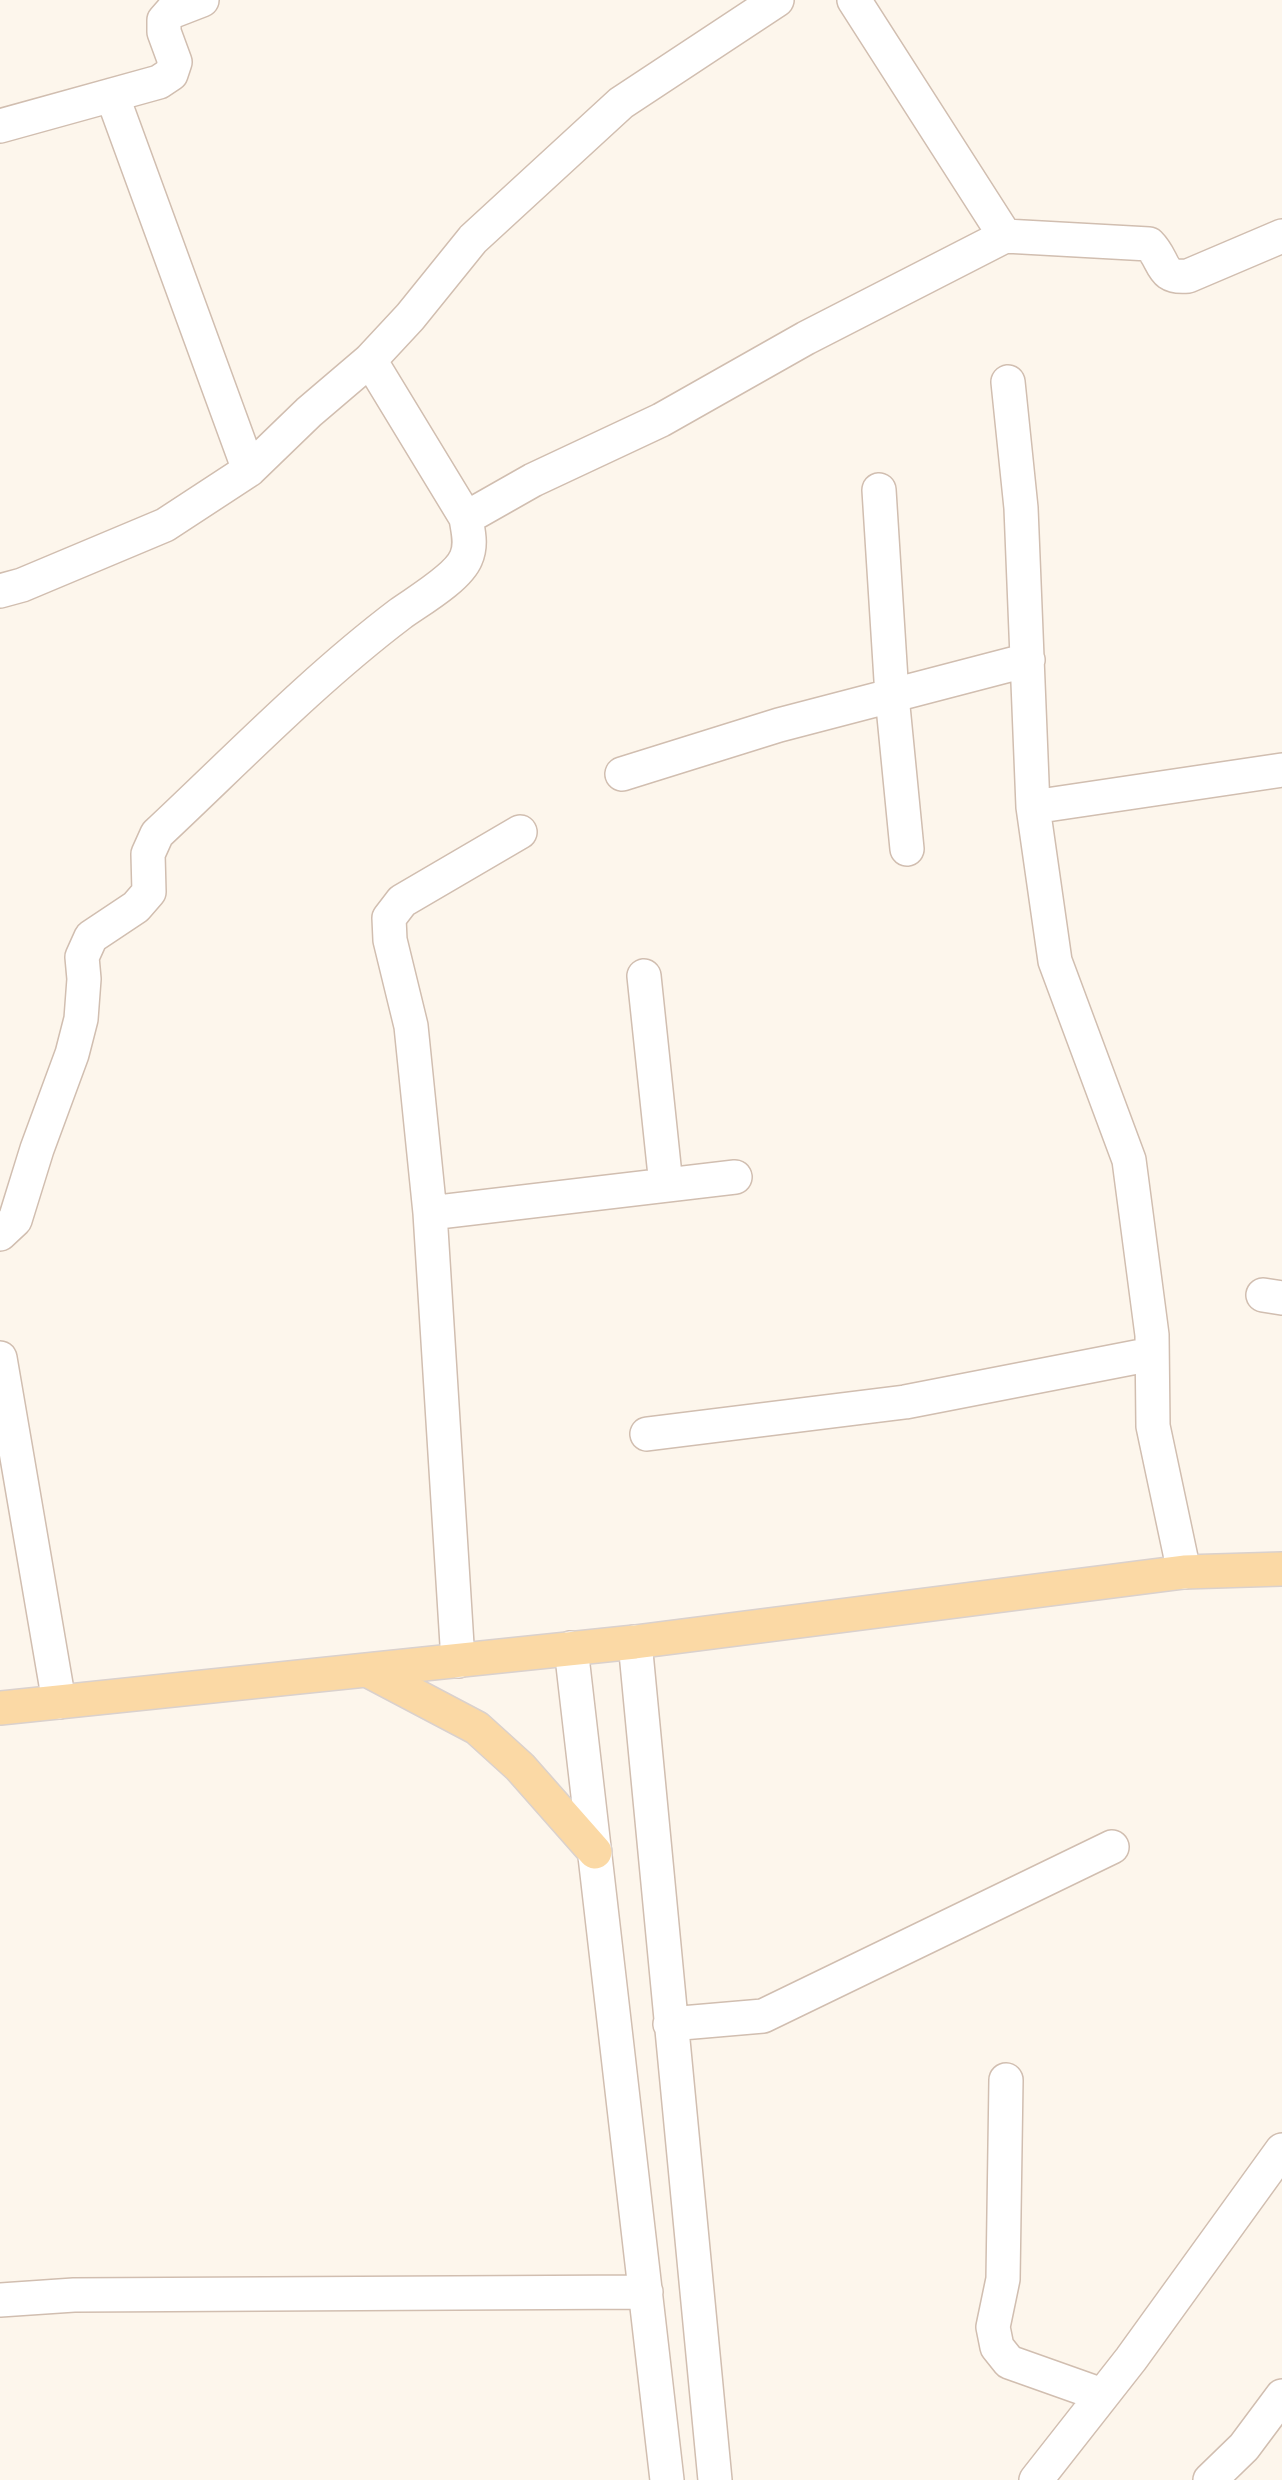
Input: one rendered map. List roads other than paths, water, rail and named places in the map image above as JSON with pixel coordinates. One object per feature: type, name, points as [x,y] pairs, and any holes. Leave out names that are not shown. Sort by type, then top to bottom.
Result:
[{"type":"main road","points":[[0,1708],[635,1642],[1184,1572],[1282,1569]]},
{"type":"main road","points":[[366,1670],[477,1728],[520,1767],[595,1852]]},
{"type":"street","points":[[0,126],[159,82],[171,74],[175,62],[157,10],[171,12],[202,0]]},
{"type":"street","points":[[0,591],[22,585],[165,525],[249,470],[309,412],[370,360],[410,317],[473,239],[621,103],[777,0]]},
{"type":"street","points":[[854,0],[1005,236]]},
{"type":"street","points":[[112,95],[249,470]]},
{"type":"street","points":[[466,518],[533,480],[661,420],[806,338],[1005,236],[1149,244],[1156,251],[1166,272],[1176,277],[1188,276],[1282,236]]},
{"type":"street","points":[[0,1234],[15,1220],[37,1149],[72,1054],[81,1019],[84,979],[82,957],[91,937],[136,907],[149,892],[148,854],[157,834],[316,683],[364,641],[453,574],[466,559],[470,540],[466,518],[370,360]]},
{"type":"street","points":[[1008,382],[1022,508],[1033,807],[1054,961],[1129,1160],[1152,1335],[1153,1426],[1184,1572]]},
{"type":"street","points":[[879,490],[892,696],[907,849]]},
{"type":"street","points":[[622,774],[779,725],[1028,660]]},
{"type":"street","points":[[1033,807],[1282,770]]},
{"type":"street","points":[[458,1661],[430,1213],[411,1026],[390,940],[389,918],[402,901],[520,832]]},
{"type":"street","points":[[644,976],[666,1185]]},
{"type":"street","points":[[430,1213],[735,1177]]},
{"type":"street","points":[[647,1434],[905,1402],[1152,1354]]},
{"type":"street","points":[[0,1358],[59,1702]]},
{"type":"street","points":[[635,1642],[715,2480]]},
{"type":"street","points":[[571,1648],[667,2480]]},
{"type":"street","points":[[670,2024],[763,2016],[1112,1847]]},
{"type":"street","points":[[1006,2080],[1003,2279],[993,2327],[997,2347],[1008,2362],[1102,2395]]},
{"type":"street","points":[[1036,2480],[1131,2359],[1282,2150]]},
{"type":"street","points":[[0,2300],[74,2295],[646,2292]]},
{"type":"street","points":[[1210,2480],[1278,2415]]}]
